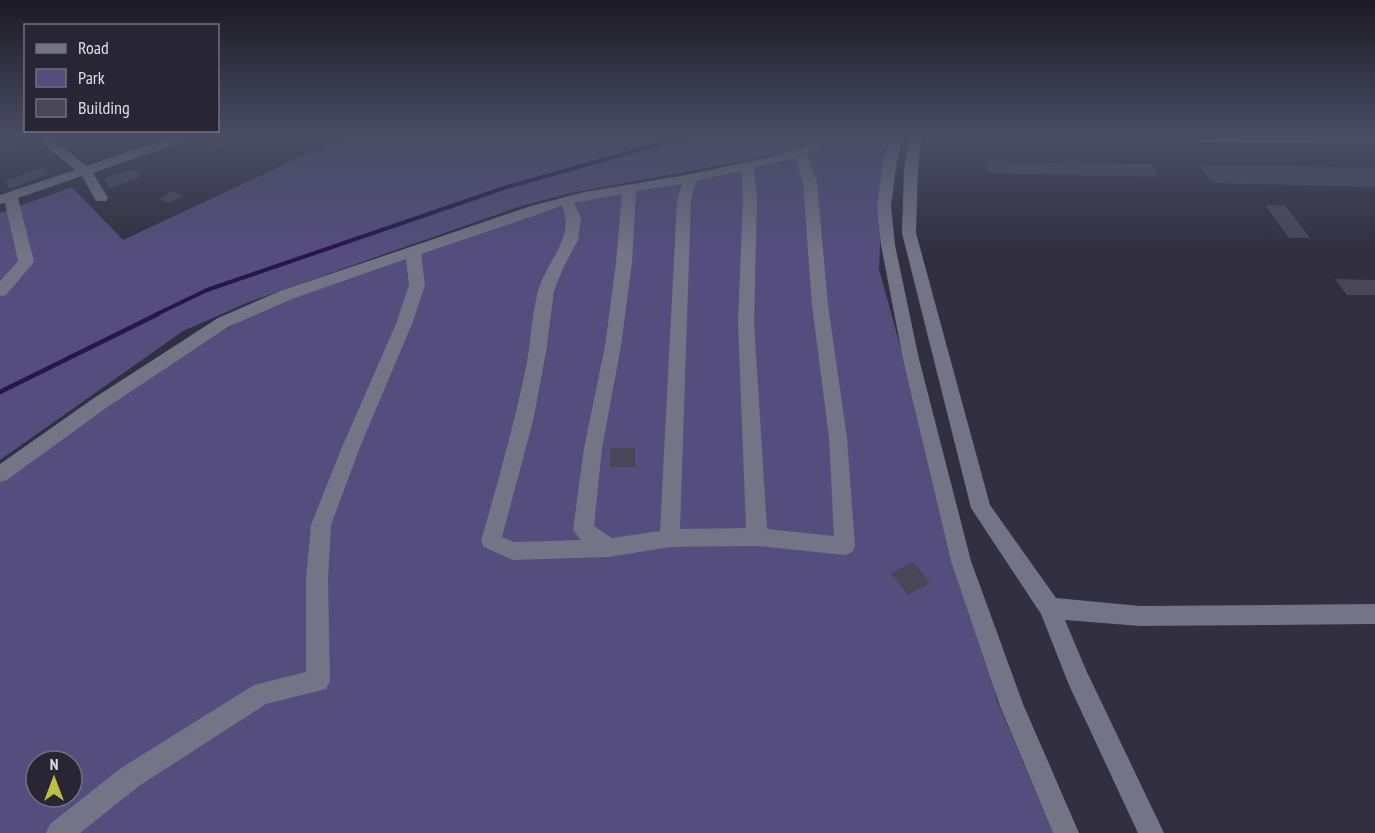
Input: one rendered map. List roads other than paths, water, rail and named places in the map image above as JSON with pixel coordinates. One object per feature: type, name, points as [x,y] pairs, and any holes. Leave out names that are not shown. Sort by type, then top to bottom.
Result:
[{"type":"street","points":[[0,291],[26,262],[18,221],[5,198],[74,175]]},
{"type":"street","points":[[87,175],[101,198]]},
{"type":"street","points":[[0,474],[100,403],[224,322],[286,295],[536,208],[705,175]]},
{"type":"street","points":[[748,175],[750,200],[746,322],[757,537]]},
{"type":"street","points":[[566,201],[574,218],[571,240],[556,266],[546,291],[538,352],[524,421],[491,542],[513,551],[609,548],[670,538],[757,537],[845,546],[838,438],[820,305],[810,183],[807,175]]},
{"type":"street","points":[[888,175],[884,206],[888,245],[911,359],[961,561],[1012,706],[1066,833]]},
{"type":"street","points":[[910,175],[909,233],[981,508],[1050,608],[1077,677],[1151,833]]},
{"type":"street","points":[[670,538],[684,200],[690,178]]},
{"type":"street","points":[[609,548],[583,530],[593,448],[613,346],[624,263],[629,188]]},
{"type":"street","points":[[58,833],[130,777],[262,693],[318,681],[317,579],[321,525],[351,447],[404,324],[417,285],[413,252]]},
{"type":"street","points":[[1050,608],[1140,616],[1375,614]]},
{"type":"waterway","points":[[155,315],[207,290],[507,187],[550,175]]},
{"type":"waterway","points":[[0,392],[158,314]]}]
